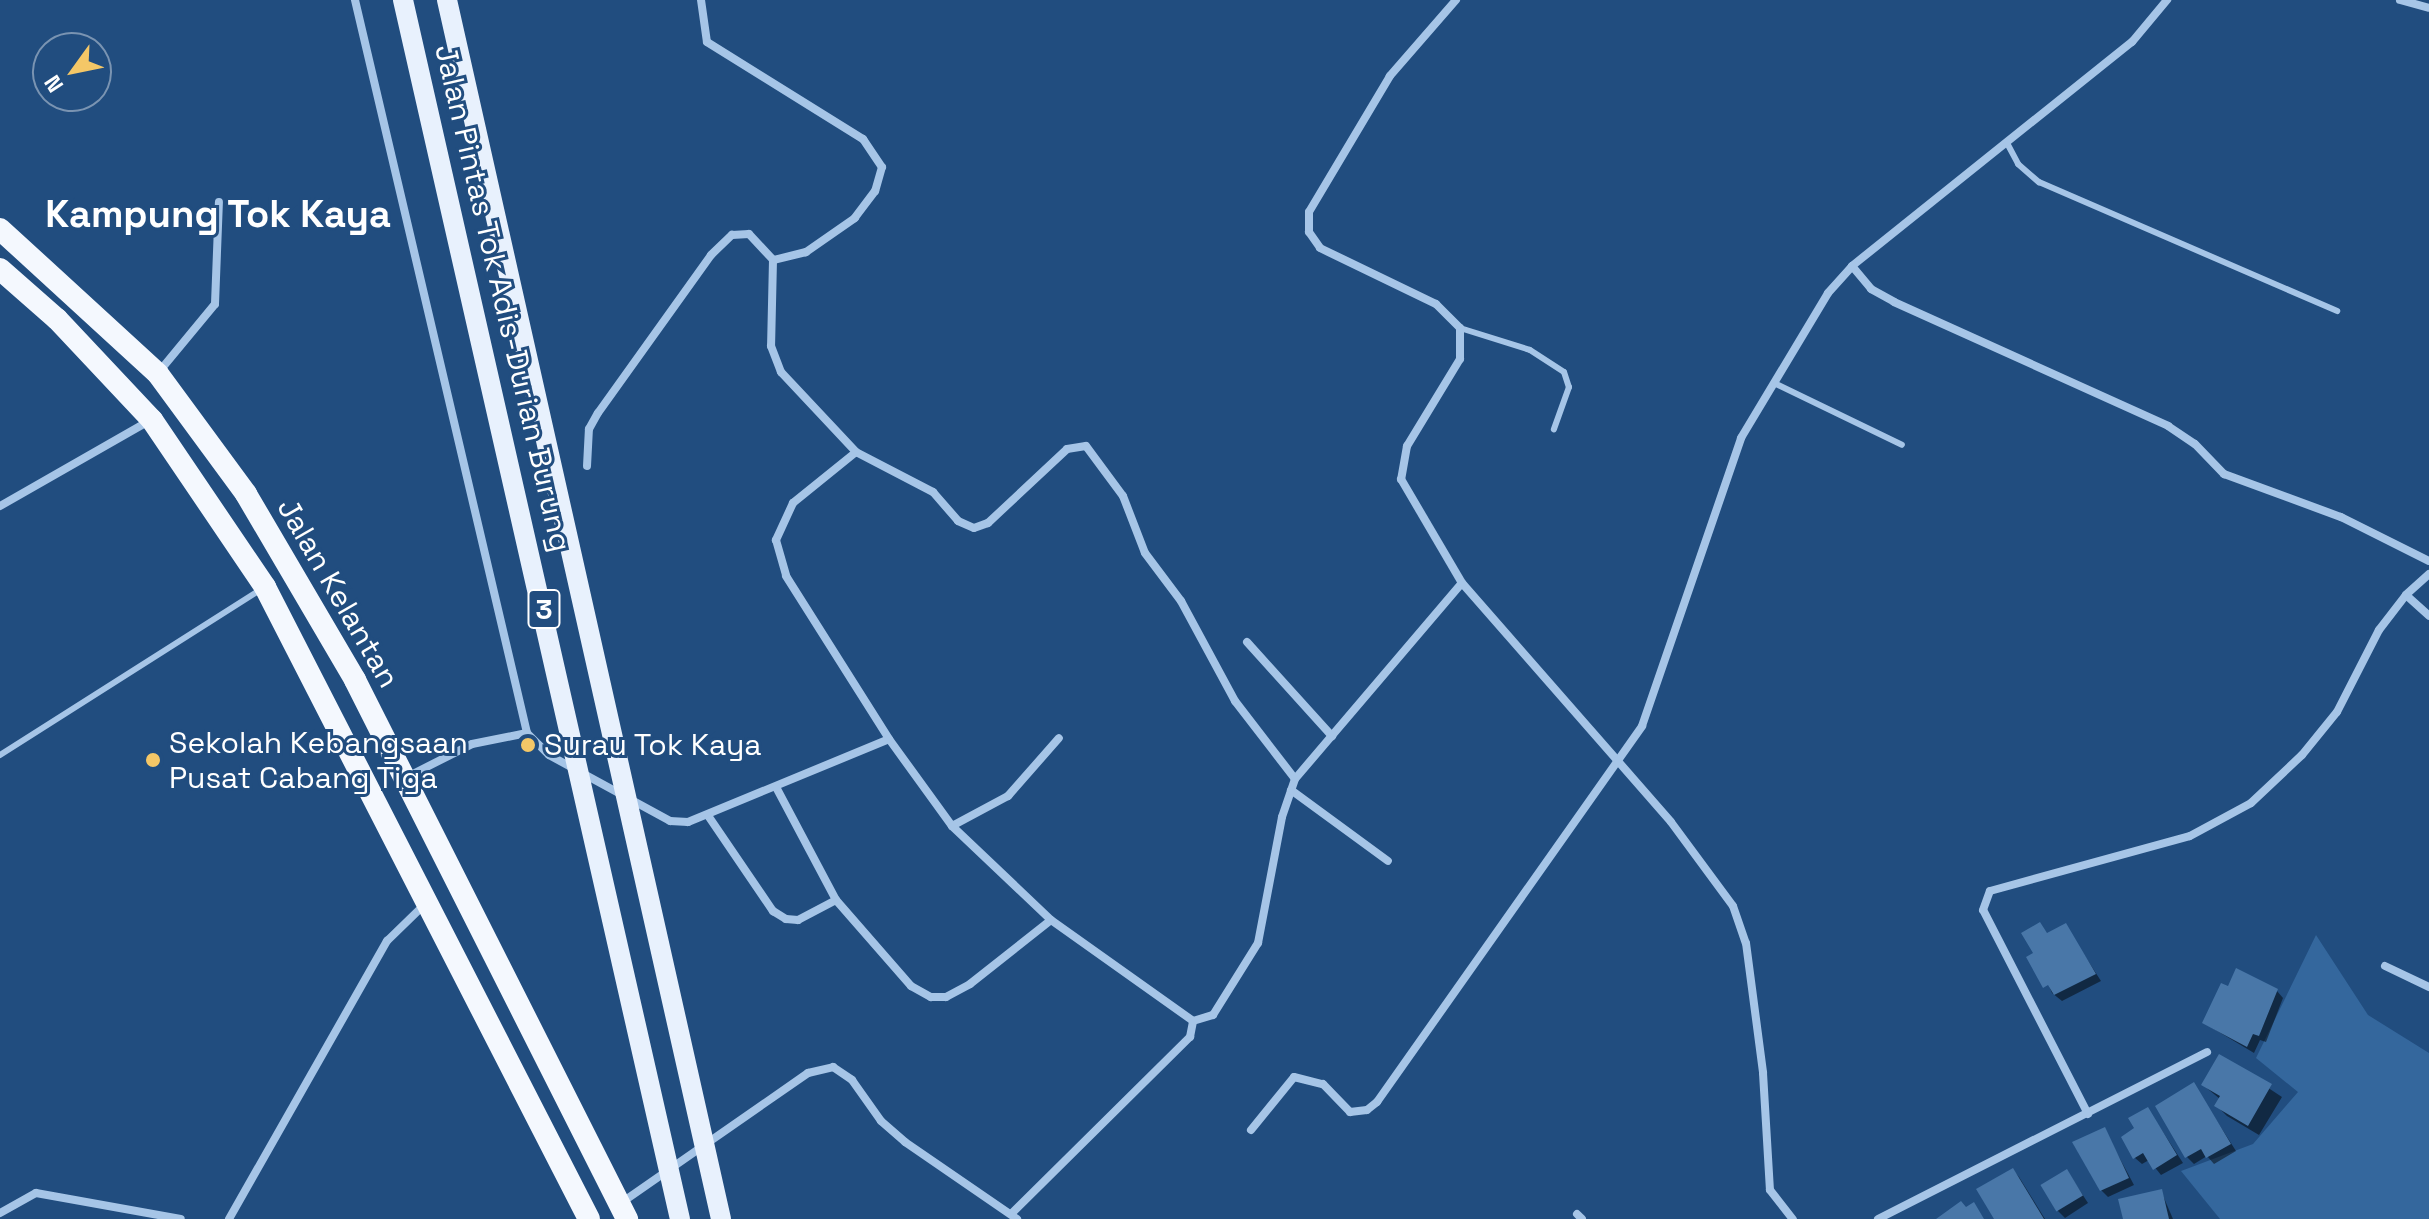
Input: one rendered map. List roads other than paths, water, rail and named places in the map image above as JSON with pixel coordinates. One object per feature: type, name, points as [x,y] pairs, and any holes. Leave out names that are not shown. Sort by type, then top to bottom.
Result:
[{"type":"highway","name":"Jalan Kelantan","points":[[0,229],[158,374],[246,494],[303,586],[405,778],[624,1212]]},
{"type":"highway","name":"Jalan Kelantan","points":[[0,269],[57,319],[152,420],[265,587],[429,901],[589,1219]]},
{"type":"main road","name":"Jalan Pintas Tok Adis-Durian Burung","points":[[403,0],[680,1219]]},
{"type":"main road","name":"Jalan Pintas Tok Adis-Durian Burung","points":[[447,0],[721,1219]]},
{"type":"street","points":[[355,0],[527,733],[549,755],[670,821],[709,817],[889,739]]},
{"type":"street","points":[[701,0],[707,42],[863,139],[882,167],[875,191],[855,218],[806,252],[773,260]]},
{"type":"street","points":[[1456,0],[1390,76],[1309,212],[1309,232],[1320,248],[1436,304],[1460,328],[1460,359],[1401,463],[1408,496],[1462,583],[1618,761],[1716,879],[1733,906],[1748,957],[1763,1073],[1770,1190],[1793,1219]]},
{"type":"street","points":[[1251,1130],[1294,1077],[1323,1084],[1350,1112],[1367,1110],[1377,1102],[1642,726],[1741,438],[1828,293],[1852,266],[2132,42],[2167,0]]},
{"type":"street","points":[[2401,0],[2429,8]]},
{"type":"street","points":[[158,374],[215,304],[219,202]]},
{"type":"street","points":[[587,466],[589,429],[598,413],[717,248],[741,232],[773,260]]},
{"type":"street","points":[[773,260],[771,346],[781,372],[856,452],[922,485],[958,521],[974,528],[988,523],[1067,449],[1086,446],[1123,496],[1145,553],[1181,601],[1235,701],[1295,779]]},
{"type":"street","points":[[1852,266],[1871,289],[1894,302],[2168,426],[2195,444],[2224,474],[2341,517],[2429,561]]},
{"type":"street","points":[[0,506],[152,420]]},
{"type":"street","points":[[856,452],[793,503],[776,540],[786,576],[889,739],[952,826],[1051,920],[1193,1021]]},
{"type":"street","points":[[2088,1114],[1983,910],[1990,891],[2190,836],[2251,803],[2302,755],[2337,712],[2379,630],[2406,595],[2429,574]]},
{"type":"street","points":[[1193,1021],[1213,1015],[1258,943],[1295,779],[1462,583]]},
{"type":"street","points":[[2406,595],[2429,616]]},
{"type":"street","points":[[1247,642],[1332,736]]},
{"type":"street","points":[[405,778],[472,744],[527,733]]},
{"type":"street","points":[[952,826],[1008,796],[1059,738]]},
{"type":"street","points":[[776,787],[836,900],[911,986],[931,997],[946,997],[970,984],[1051,920]]},
{"type":"street","points":[[1291,790],[1388,861]]},
{"type":"street","points":[[709,817],[773,911],[786,919],[798,920],[836,900]]},
{"type":"street","points":[[229,1219],[387,941],[429,901]]},
{"type":"street","points":[[2385,966],[2429,987]]},
{"type":"street","points":[[624,1212],[808,1073],[833,1067],[852,1080],[881,1121],[905,1142],[1014,1216],[1190,1037],[1193,1021]]},
{"type":"street","points":[[1882,1218],[2207,1052]]},
{"type":"street","points":[[0,1213],[36,1193],[181,1219]]},
{"type":"lane","points":[[2007,143],[2018,164],[2039,182],[2337,311]]},
{"type":"lane","points":[[1460,328],[1530,350],[1564,372],[1569,387],[1554,429]]},
{"type":"lane","points":[[1774,383],[1902,445]]},
{"type":"lane","points":[[0,755],[265,587]]},
{"type":"place","name":"Surau Tok Kaya","points":[[528,745]]},
{"type":"place","name":"Sekolah Kebangsaan Pusat Cabang Tiga","points":[[153,760]]},
{"type":"district","name":"Kampung Tok Kaya","points":[[218,215]]}]
